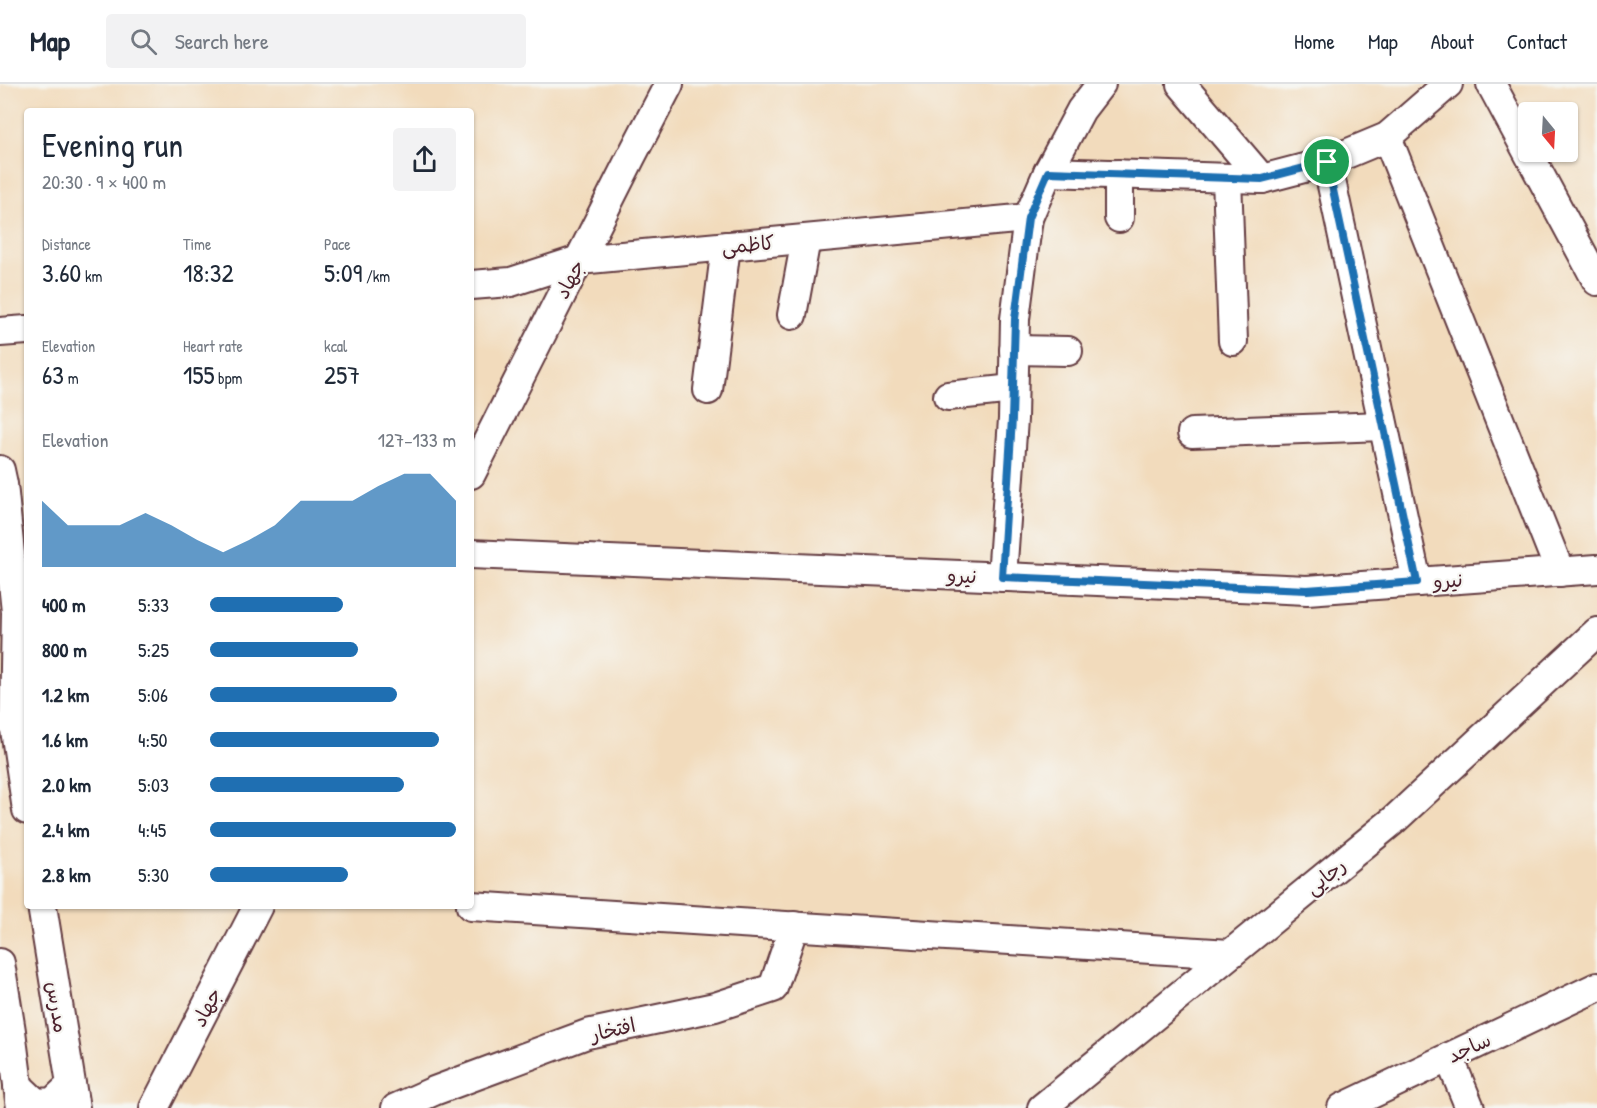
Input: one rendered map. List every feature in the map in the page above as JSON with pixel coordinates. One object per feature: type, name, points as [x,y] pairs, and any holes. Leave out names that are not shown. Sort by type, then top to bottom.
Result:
[{"type":"street","name":"جهاد","points":[[474,468],[669,84]]},
{"type":"street","points":[[1002,577],[1015,319],[1028,218],[1048,172],[1081,110],[1101,84]]},
{"type":"street","points":[[1048,172],[1262,179],[1327,162],[1387,137],[1448,84]]},
{"type":"street","points":[[1491,84],[1597,281]]},
{"type":"street","points":[[1196,90],[1262,179]]},
{"type":"street","points":[[1387,137],[1560,572]]},
{"type":"street","points":[[1327,162],[1417,582]]},
{"type":"street","points":[[1119,174],[1119,218]]},
{"type":"street","points":[[1227,178],[1233,341]]},
{"type":"street","name":"کاظمی","points":[[474,285],[511,282],[579,260],[1028,218]]},
{"type":"street","points":[[792,315],[806,239]]},
{"type":"street","points":[[708,390],[726,246]]},
{"type":"street","points":[[0,332],[24,330]]},
{"type":"street","points":[[1014,350],[1068,351]]},
{"type":"street","points":[[948,396],[1013,389]]},
{"type":"street","points":[[1192,434],[1383,426]]},
{"type":"street","points":[[10,484],[21,604],[14,723],[24,790]]},
{"type":"street","name":"نیرو","points":[[474,554],[1307,590],[1597,569]]},
{"type":"street","name":"رجایی","points":[[1042,1108],[1394,820],[1597,632]]},
{"type":"street","points":[[474,906],[1230,954]]},
{"type":"street","name":"مدرس","points":[[42,909],[73,1097]]},
{"type":"street","name":"جهاد","points":[[154,1108],[256,909]]},
{"type":"street","name":"افتخار","points":[[396,1108],[434,1091],[586,1034],[715,1007],[774,988],[794,926]]},
{"type":"street","points":[[0,963],[6,1032],[19,1097],[36,1103],[73,1097]]},
{"type":"street","name":"ساجد","points":[[1342,1108],[1449,1057],[1594,996]]},
{"type":"street","points":[[1449,1057],[1470,1108]]},
{"type":"route","points":[[1327,162],[1417,582],[1307,590],[1002,577],[1012,419],[1015,319],[1028,218],[1048,172],[1262,179],[1327,162]]}]
